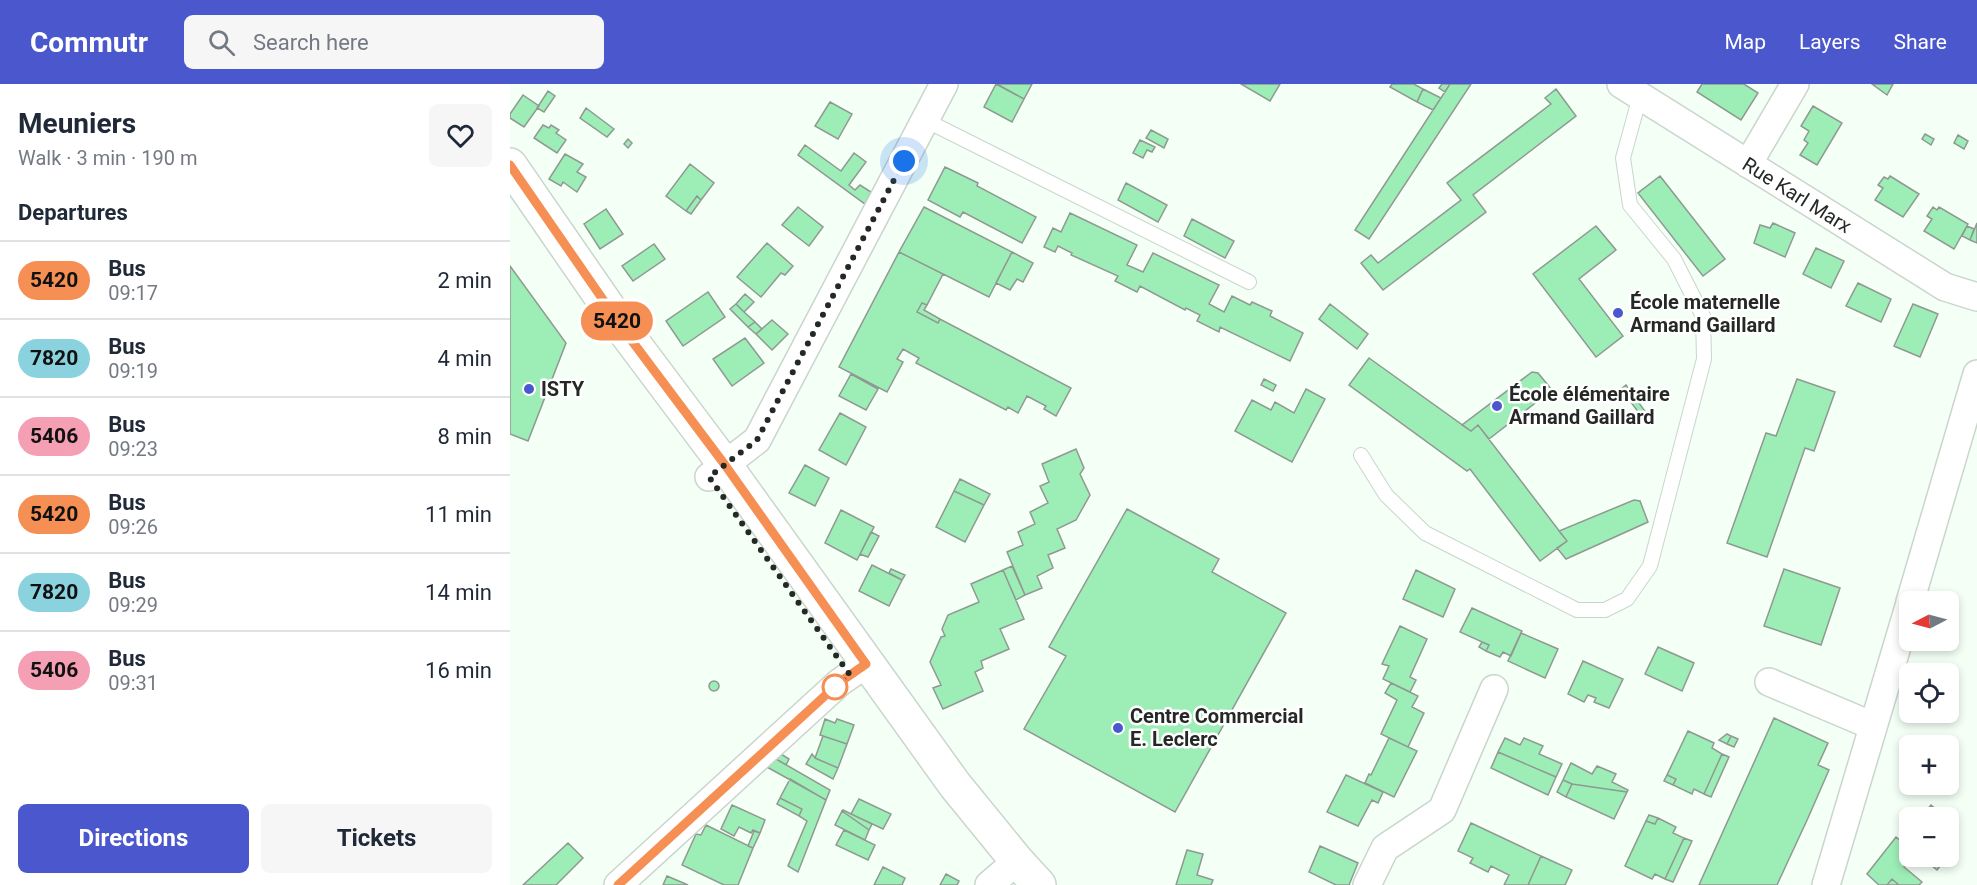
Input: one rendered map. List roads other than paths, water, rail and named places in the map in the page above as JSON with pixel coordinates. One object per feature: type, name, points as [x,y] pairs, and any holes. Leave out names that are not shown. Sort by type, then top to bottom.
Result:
[{"type":"main road","points":[[510,165],[626,333],[717,471]]},
{"type":"main road","points":[[510,200],[572,278],[717,471],[858,670],[927,782],[1005,876],[1039,885]]},
{"type":"street","points":[[717,471],[757,440],[944,84]]},
{"type":"street","points":[[1749,164],[1795,84]]},
{"type":"street","name":"Rue Karl Marx","points":[[1631,90],[1945,287],[1977,297]]},
{"type":"street","points":[[1913,591],[1977,374]]},
{"type":"street","points":[[1826,885],[1899,639]]},
{"type":"street","points":[[618,885],[858,670]]},
{"type":"street","points":[[1769,682],[1873,726]]},
{"type":"street","points":[[1368,885],[1385,848],[1442,810],[1494,689]]},
{"type":"lane","points":[[1361,454],[1386,495],[1425,533],[1577,610],[1605,610],[1627,599],[1650,566],[1704,359],[1703,316],[1674,259],[1630,205],[1623,158],[1631,90]]},
{"type":"lane","points":[[925,120],[1249,282]]},
{"type":"place","name":"École maternelle Armand Gaillard","points":[[1618,313]]},
{"type":"place","name":"ISTY","points":[[529,389]]},
{"type":"place","name":"École élémentaire Armand Gaillard","points":[[1497,406]]},
{"type":"place","name":"Centre Commercial E. Leclerc","points":[[1118,728]]}]
